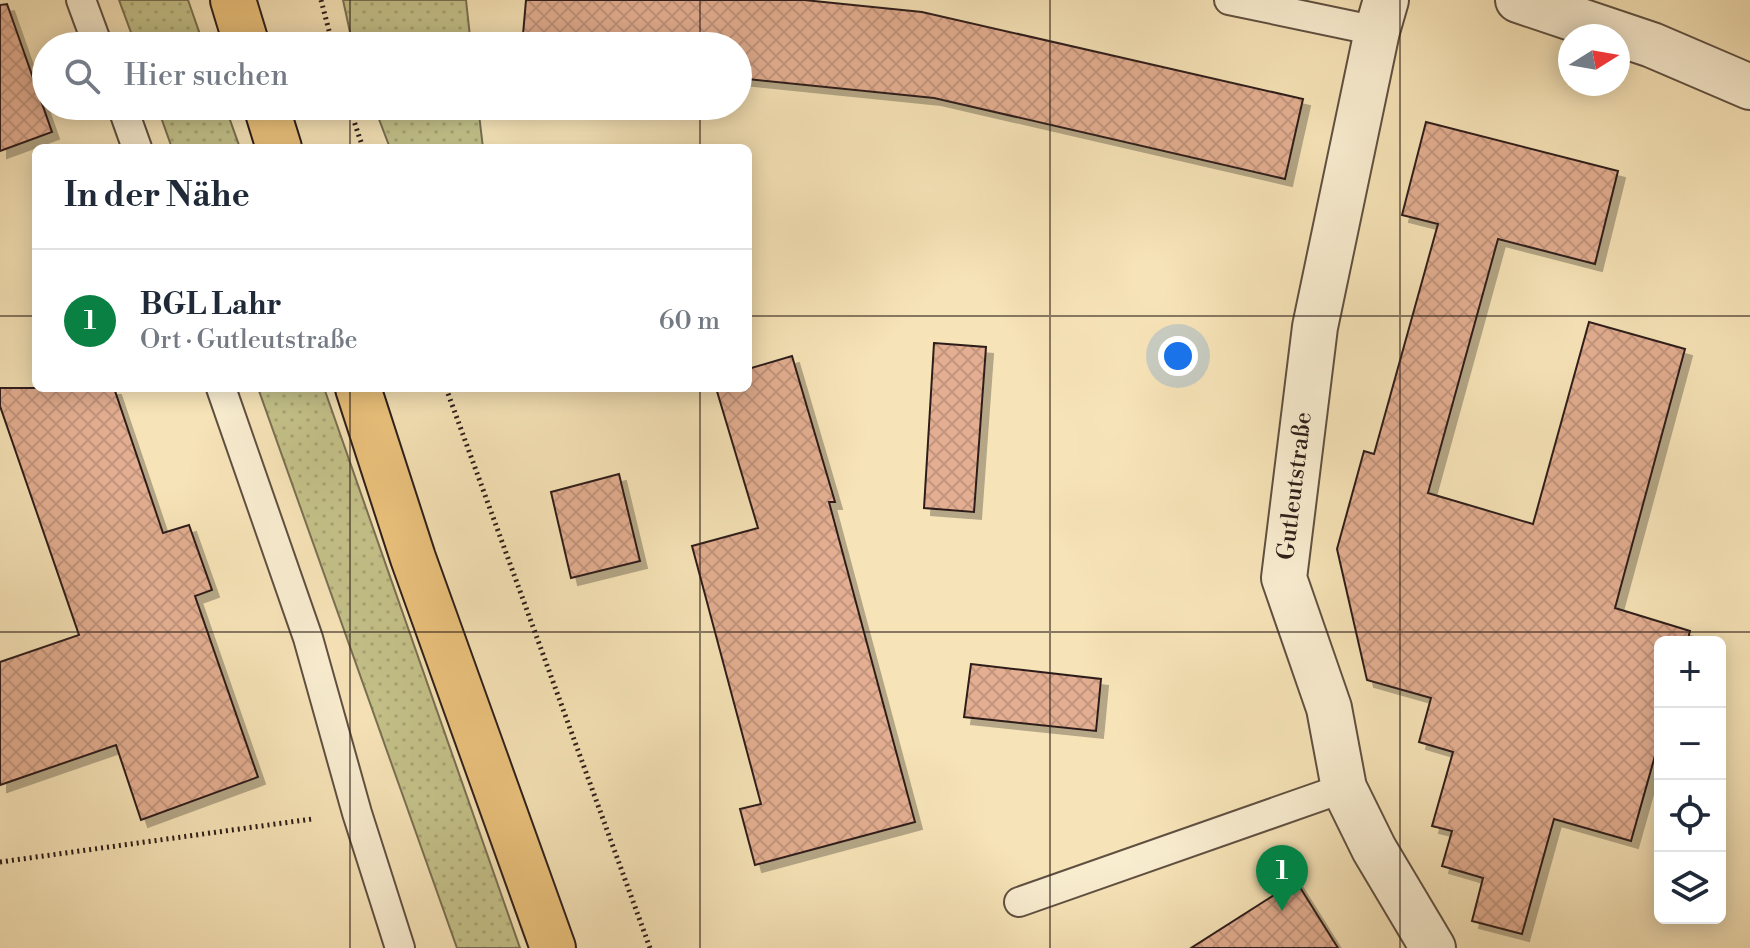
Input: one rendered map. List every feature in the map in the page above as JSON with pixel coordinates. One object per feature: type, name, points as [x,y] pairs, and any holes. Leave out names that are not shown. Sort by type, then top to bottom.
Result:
[{"type":"main road","points":[[233,0],[243,32]]},
{"type":"main road","points":[[270,120],[278,144]]},
{"type":"main road","points":[[359,392],[413,558],[553,948]]},
{"type":"street","points":[[1518,0],[1652,45],[1750,87]]},
{"type":"street","name":"Gutleutstraße","points":[[1381,16],[1315,327],[1284,578],[1329,708],[1344,788],[1374,849],[1433,948]]},
{"type":"lane","points":[[81,0],[93,32]]},
{"type":"lane","points":[[1229,0],[1381,16]]},
{"type":"lane","points":[[127,120],[136,144]]},
{"type":"lane","points":[[222,392],[308,638],[357,813],[400,948]]},
{"type":"lane","points":[[1019,902],[1344,788]]},
{"type":"path","points":[[321,0],[329,32]]},
{"type":"path","points":[[354,120],[362,144]]},
{"type":"path","points":[[447,392],[650,948]]},
{"type":"path","points":[[0,862],[357,813]]},
{"type":"shaded area","points":[[119,0],[188,0],[199,32],[131,32]]},
{"type":"shaded area","points":[[343,0],[466,0],[469,32],[350,32]]},
{"type":"shaded area","points":[[162,120],[230,120],[239,144],[171,144]]},
{"type":"shaded area","points":[[379,120],[480,120],[483,144],[388,144]]},
{"type":"shaded area","points":[[259,392],[325,392],[520,948],[457,948]]},
{"type":"building","points":[[526,0],[804,0],[922,12],[1303,99],[1285,179],[934,98],[752,79],[752,32],[523,32]]},
{"type":"building","points":[[7,4],[32,75],[32,120],[48,120],[52,132],[0,151],[0,5]]},
{"type":"building","points":[[1426,122],[1618,171],[1595,264],[1498,239],[1428,493],[1533,524],[1589,322],[1685,349],[1615,608],[1690,631],[1689,636],[1654,636],[1654,759],[1631,841],[1554,819],[1522,934],[1472,921],[1483,878],[1442,866],[1452,831],[1432,826],[1453,752],[1419,742],[1431,698],[1367,680],[1337,549],[1364,451],[1374,454],[1438,224],[1402,215]]},
{"type":"building","points":[[934,343],[986,347],[974,512],[924,508]]},
{"type":"building","points":[[792,356],[835,502],[829,502],[915,822],[755,865],[740,809],[761,804],[692,546],[758,528],[717,392],[752,392],[752,368]]},
{"type":"building","points":[[0,388],[32,388],[32,392],[115,392],[163,533],[189,525],[212,590],[195,596],[258,777],[141,820],[116,745],[0,785],[0,662],[79,635],[0,406]]},
{"type":"building","points":[[619,474],[640,561],[571,578],[551,492]]},
{"type":"building","points":[[971,664],[1101,679],[1096,731],[964,717]]},
{"type":"building","points":[[1296,881],[1338,948],[1191,948]]},
{"type":"place","name":"BGL Lahr","points":[[1282,911]]}]
